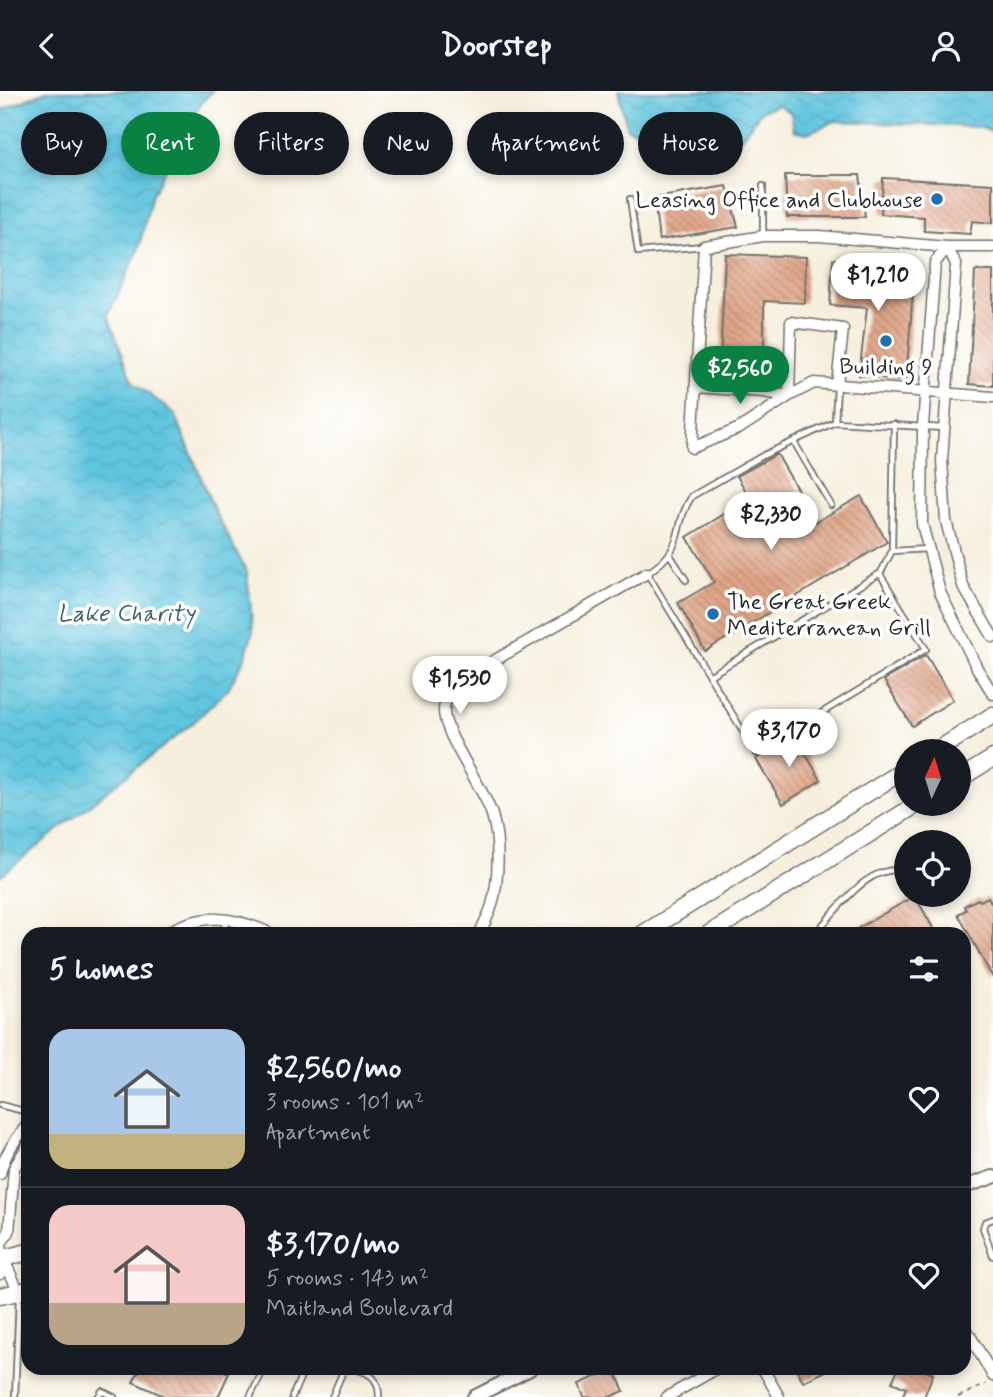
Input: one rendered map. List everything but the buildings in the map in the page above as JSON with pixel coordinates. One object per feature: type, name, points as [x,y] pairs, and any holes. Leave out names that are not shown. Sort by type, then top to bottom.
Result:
[{"type":"main road","points":[[955,739],[993,715]]},
{"type":"main road","points":[[971,772],[993,758]]},
{"type":"main road","points":[[654,927],[894,777]]},
{"type":"main road","points":[[720,927],[898,816]]},
{"type":"main road","points":[[1,1255],[21,1253]]},
{"type":"main road","points":[[0,1296],[21,1291]]},
{"type":"street","points":[[993,247],[947,247],[819,236],[763,236],[704,246],[692,448],[740,428],[814,383],[993,397]]},
{"type":"street","points":[[947,247],[935,263],[923,426],[922,524],[940,592],[993,694]]},
{"type":"street","points":[[947,247],[956,264],[942,460],[946,521],[963,586],[993,637]]},
{"type":"street","points":[[789,396],[792,322],[843,329],[837,385]]},
{"type":"street","points":[[695,387],[789,396]]},
{"type":"street","points":[[482,927],[492,905],[498,864],[493,816],[447,729],[444,708],[451,692],[469,675],[647,573]]},
{"type":"street","points":[[175,927],[201,919],[224,919],[257,927]]},
{"type":"street","points":[[0,1174],[2,1163],[21,1132]]},
{"type":"street","points":[[21,1156],[14,1168],[9,1232],[1,1255],[21,1288]]},
{"type":"street","points":[[971,1185],[993,1177]]},
{"type":"street","points":[[971,1339],[991,1379]]},
{"type":"street","points":[[474,1397],[518,1375]]},
{"type":"street","points":[[667,1397],[706,1375]]},
{"type":"street","points":[[766,1375],[779,1397]]},
{"type":"lane","points":[[763,186],[763,236]]},
{"type":"lane","points":[[630,199],[638,252],[704,246]]},
{"type":"lane","points":[[835,422],[837,385]]},
{"type":"lane","points":[[880,574],[926,649],[756,753],[647,573],[670,555],[677,543],[685,506],[692,496],[764,455],[835,422],[945,428]]},
{"type":"lane","points":[[709,676],[880,574],[892,551],[894,424]]},
{"type":"lane","points":[[794,442],[831,505]]},
{"type":"lane","points":[[892,551],[929,549]]},
{"type":"lane","points":[[670,555],[686,580]]},
{"type":"lane","points":[[820,927],[858,886],[876,875],[894,871]]},
{"type":"lane","points":[[224,919],[225,927]]},
{"type":"lane","points":[[0,1105],[21,1110]]},
{"type":"lane","points":[[993,1219],[985,1222],[983,1228],[993,1254]]},
{"type":"lane","points":[[15,1397],[21,1302]]},
{"type":"lane","points":[[250,1397],[261,1375]]},
{"type":"lane","points":[[292,1397],[301,1375]]},
{"type":"lane","points":[[332,1397],[341,1375]]},
{"type":"lane","points":[[370,1375],[375,1378],[379,1388],[379,1397]]},
{"type":"lane","points":[[98,1397],[102,1391],[114,1397]]},
{"type":"path","points":[[958,1397],[991,1379]]},
{"type":"water","name":"Lake Charity","points":[[46,91],[213,91],[196,112],[121,112],[121,175],[162,175],[152,194],[138,251],[108,315],[133,382],[175,414],[215,512],[247,572],[253,631],[245,658],[228,689],[194,722],[0,876],[0,111]]},
{"type":"water","points":[[618,91],[993,91],[993,132],[979,127],[835,121],[807,133],[794,130],[791,113],[779,105],[762,110],[743,135],[743,112],[638,112],[638,133],[627,128]]},
{"type":"place","name":"Leasing Office and Clubhouse","points":[[937,199]]},
{"type":"place","name":"Building 9","points":[[886,341]]},
{"type":"place","name":"The Great Greek Mediterranean Grill","points":[[713,614]]}]
